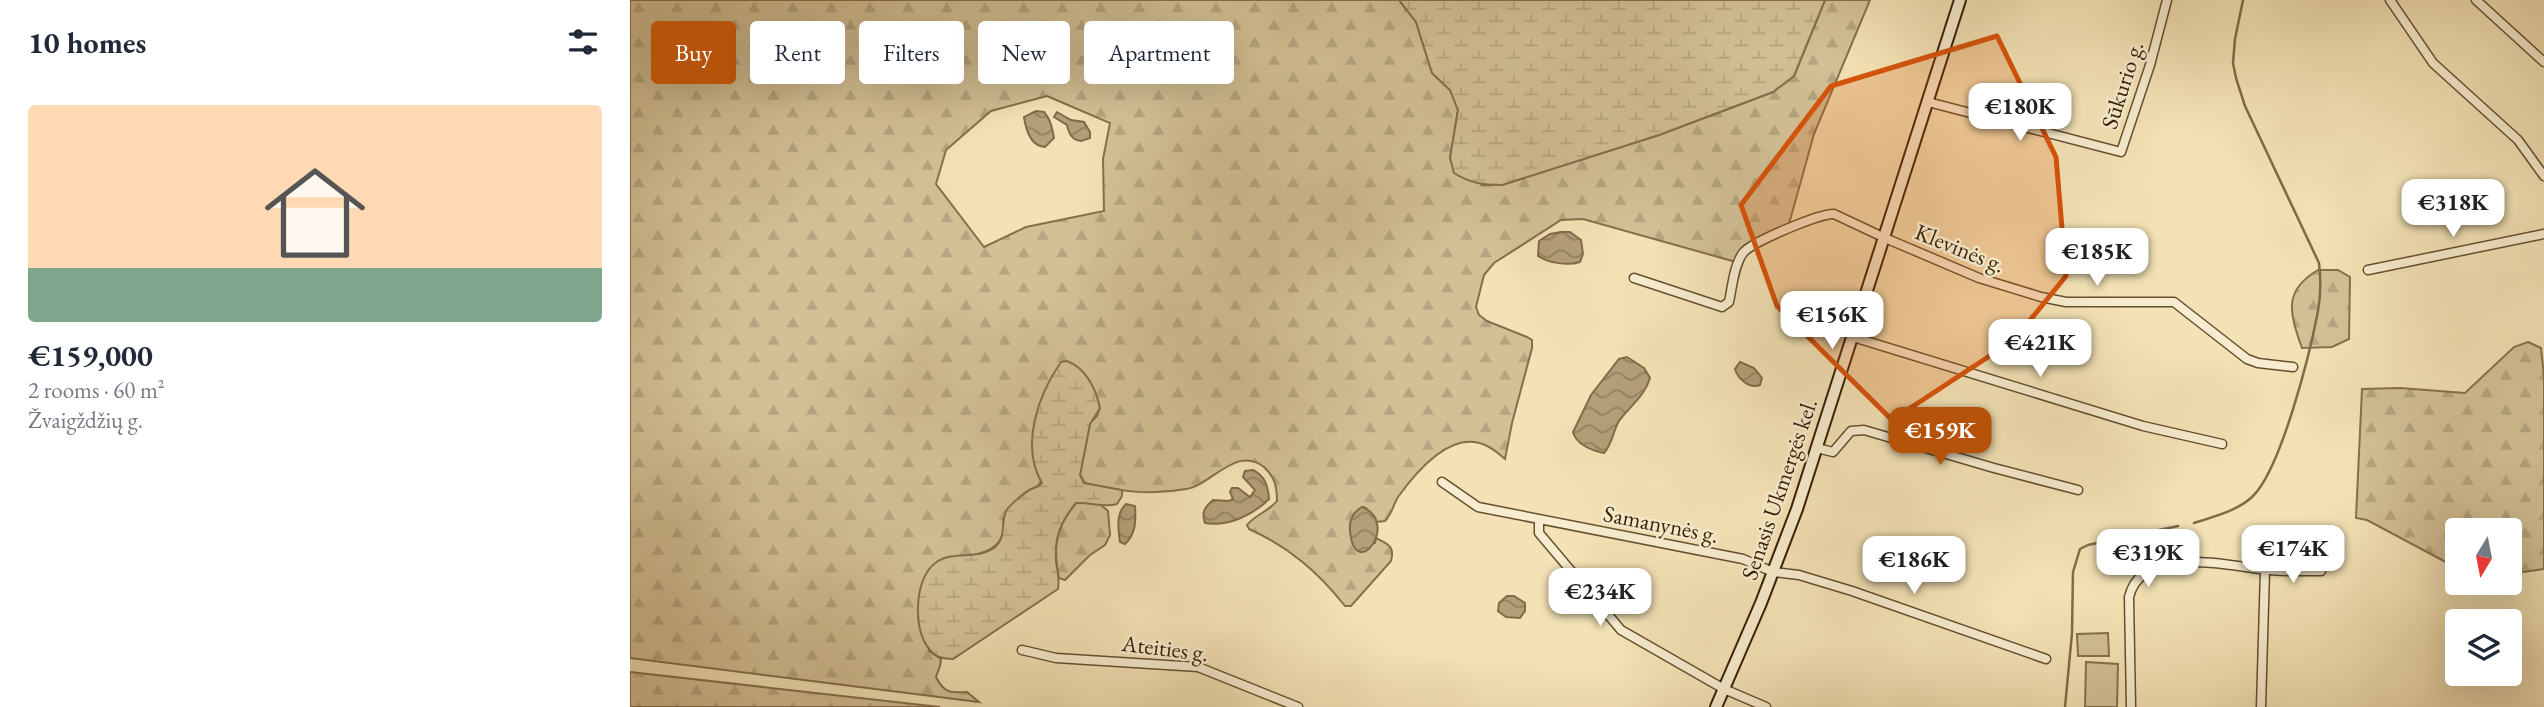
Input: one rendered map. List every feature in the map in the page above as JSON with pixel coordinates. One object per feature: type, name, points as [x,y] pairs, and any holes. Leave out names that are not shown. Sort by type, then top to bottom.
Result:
[{"type":"main road","name":"Senasis Ukmergės kel.","points":[[1716,707],[1773,572],[1817,449],[1960,0]]},
{"type":"street","name":"Sūkurio g.","points":[[1928,102],[2120,152],[2150,65],[2168,0]]},
{"type":"street","points":[[2390,0],[2433,63],[2518,140],[2544,176]]},
{"type":"street","points":[[2476,0],[2544,62]]},
{"type":"street","name":"Klevinės g.","points":[[1634,278],[1722,307],[1729,302],[1743,253],[1800,223],[1834,214],[1979,278],[2041,298],[2066,302],[2174,302],[2247,359],[2258,363],[2293,366]]},
{"type":"street","points":[[2368,270],[2544,234]]},
{"type":"street","points":[[1853,337],[2143,426],[2222,443]]},
{"type":"street","points":[[1817,449],[1833,452],[1851,431],[1864,430],[2078,490]]},
{"type":"street","name":"Samanynės g.","points":[[1442,482],[1478,507],[1743,559],[1773,572],[1799,575],[1852,591],[2046,659]]},
{"type":"street","points":[[1539,519],[1539,533],[1621,630],[1724,690],[1766,707]]},
{"type":"street","points":[[2131,707],[2129,604],[2131,590],[2139,577],[2156,568],[2194,560],[2264,570],[2321,571]]},
{"type":"street","points":[[2261,707],[2264,570]]},
{"type":"street","name":"Ateities g.","points":[[1022,650],[1056,658],[1198,667],[1298,707]]},
{"type":"highlighted area","points":[[1997,36],[2056,157],[2066,276],[2014,340],[1892,420],[1777,306],[1741,205],[1831,86]]},
{"type":"green space","points":[[630,0],[1399,0],[1416,22],[1432,73],[1450,90],[1458,110],[1450,158],[1482,185],[1502,185],[1659,135],[1773,92],[1794,76],[1825,0],[1870,0],[1814,134],[1789,224],[1755,241],[1736,262],[1583,219],[1561,220],[1494,263],[1484,275],[1476,307],[1479,315],[1532,340],[1505,459],[1487,446],[1474,442],[1461,443],[1436,455],[1425,465],[1398,497],[1385,521],[1376,522],[1366,508],[1362,507],[1350,523],[1352,542],[1375,543],[1376,538],[1390,546],[1392,556],[1391,561],[1351,606],[1345,606],[1313,571],[1290,552],[1249,529],[1247,525],[1250,522],[1277,501],[1273,478],[1264,467],[1254,461],[1234,463],[1196,486],[1172,491],[1135,492],[1084,483],[1080,475],[1090,423],[1100,408],[1037,487],[1027,491],[1003,519],[1003,532],[992,548],[972,555],[938,561],[929,651],[941,659],[936,677],[945,689],[967,692],[979,702],[630,658]],"holes":[[[1047,96],[1110,123],[1103,159],[1104,211],[1026,227],[984,247],[936,184],[946,150],[991,111]]]},
{"type":"green space","points":[[1399,0],[1825,0],[1794,76],[1773,92],[1659,135],[1502,185],[1489,185],[1454,173],[1450,158],[1458,110],[1450,90],[1432,73],[1416,22]]},
{"type":"green space","points":[[2318,270],[2338,270],[2350,277],[2349,339],[2332,347],[2302,348],[2294,324],[2292,304],[2299,286]]},
{"type":"green space","points":[[2528,342],[2541,348],[2544,376],[2544,569],[2522,572],[2522,518],[2445,518],[2445,562],[2367,520],[2356,518],[2362,389],[2400,388],[2465,393],[2514,347]]},
{"type":"green space","points":[[1067,361],[1080,369],[1089,380],[1100,408],[1090,424],[1080,475],[1084,483],[1122,490],[1122,496],[1117,504],[1076,503],[1071,510],[1060,530],[1056,545],[1058,589],[953,659],[939,657],[924,641],[919,621],[919,598],[925,577],[930,568],[944,558],[982,553],[995,547],[1001,538],[1008,508],[1023,494],[1042,483],[1032,453],[1035,421],[1039,405],[1053,375],[1061,362]]},
{"type":"green space","points":[[1076,503],[1101,505],[1108,511],[1110,535],[1105,545],[1090,555],[1065,580],[1059,578],[1056,547],[1060,530]]},
{"type":"green space","points":[[2108,633],[2109,656],[2078,656],[2077,634]]},
{"type":"green space","points":[[2086,662],[2118,664],[2117,707],[2085,707]]},
{"type":"green space","points":[[630,672],[940,707],[630,707]]},
{"type":"water","points":[[1036,111],[1044,112],[1052,127],[1054,138],[1045,147],[1033,141],[1026,127],[1024,117]]},
{"type":"water","points":[[1057,112],[1071,120],[1084,122],[1090,132],[1090,138],[1081,141],[1073,138],[1067,125],[1054,117]]},
{"type":"water","points":[[1570,232],[1581,240],[1583,254],[1580,262],[1558,263],[1538,256],[1539,241],[1550,234]]},
{"type":"water","points":[[1627,357],[1644,368],[1650,378],[1648,384],[1619,421],[1607,450],[1604,453],[1595,451],[1581,443],[1573,432],[1591,395],[1619,359]]},
{"type":"water","points":[[1740,362],[1754,368],[1762,378],[1760,385],[1752,386],[1741,380],[1735,369]]},
{"type":"water","points":[[1253,470],[1265,482],[1269,499],[1240,518],[1222,523],[1205,523],[1203,516],[1206,507],[1213,500],[1233,499],[1230,492],[1232,488],[1238,488],[1250,497],[1255,490],[1243,477],[1245,471]]},
{"type":"water","points":[[1126,504],[1135,506],[1135,516],[1133,531],[1125,544],[1120,542],[1118,522]]},
{"type":"water","points":[[1362,507],[1373,515],[1377,535],[1366,551],[1359,552],[1354,546],[1350,527],[1354,514]]},
{"type":"water","points":[[1507,596],[1514,596],[1525,603],[1525,611],[1520,618],[1506,617],[1498,611],[1499,603]]},
{"type":"waterway","points":[[2194,523],[2239,506],[2252,497],[2263,483],[2293,410],[2320,299],[2319,263],[2245,106],[2236,78],[2233,63],[2235,39],[2243,0]]},
{"type":"waterway","points":[[2065,707],[2072,633],[2073,572],[2080,549],[2178,526]]}]
